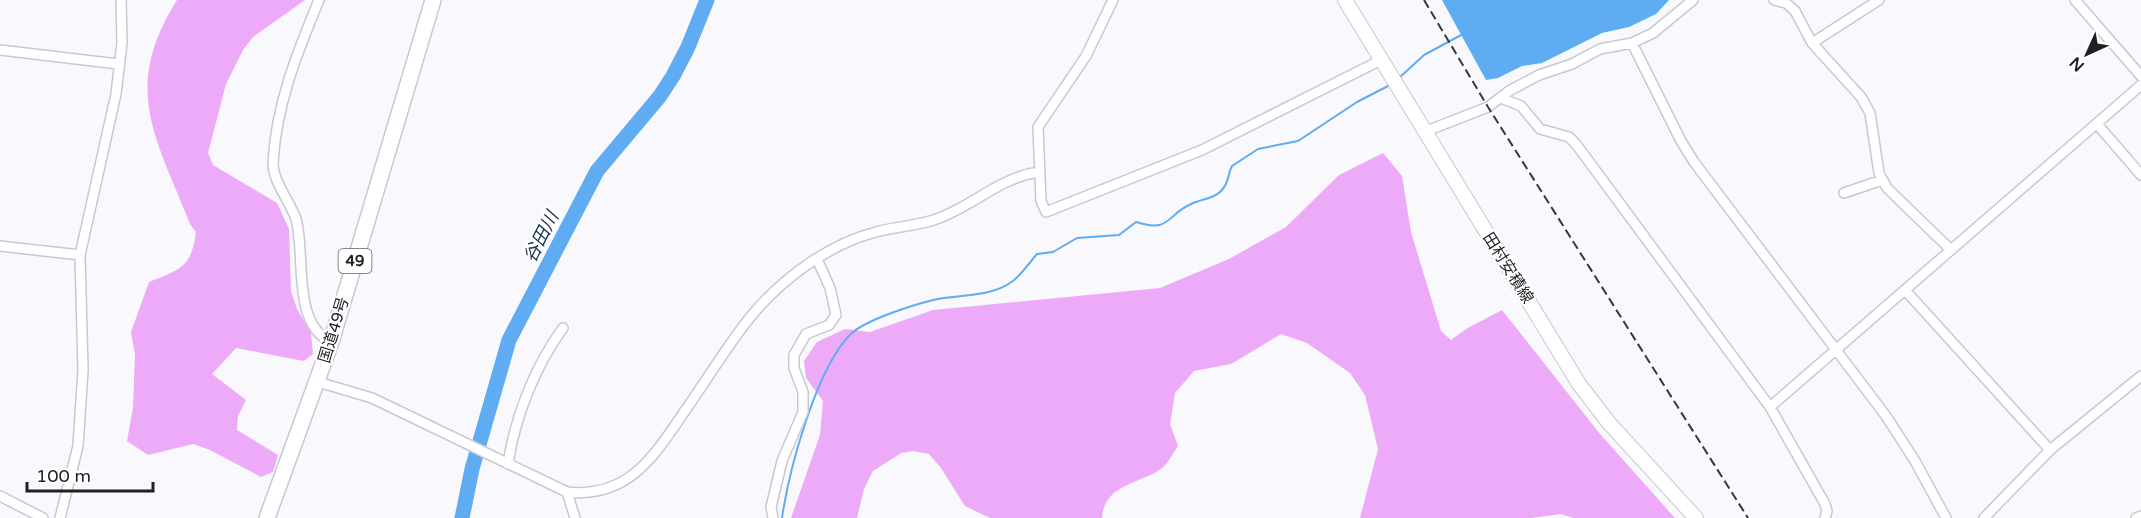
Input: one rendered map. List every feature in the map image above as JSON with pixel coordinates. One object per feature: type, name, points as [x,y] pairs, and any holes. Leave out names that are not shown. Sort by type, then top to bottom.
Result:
[{"type":"highway","name":"国道49号","points":[[267,518],[331,342],[433,0]]},
{"type":"main road","name":"田村安積線","points":[[1345,0],[1579,384],[1609,423],[1696,518]]},
{"type":"street","points":[[60,518],[79,439],[83,370],[80,255],[116,94],[122,44],[121,0]]},
{"type":"street","points":[[319,0],[286,86],[273,163],[299,231],[301,275],[308,313],[318,332],[331,342]]},
{"type":"street","points":[[1113,0],[1086,56],[1038,127],[1038,172],[1042,208],[1046,212],[1202,150],[1381,60]]},
{"type":"street","points":[[1424,132],[1488,107],[1509,91],[1539,75],[1572,64],[1595,51],[1632,43],[1653,33],[1693,0]]},
{"type":"street","points":[[1774,0],[1786,3],[1795,10],[1812,43],[1861,97],[1869,112],[1882,180],[1901,203],[1950,249]]},
{"type":"street","points":[[1812,43],[1879,0]]},
{"type":"street","points":[[2075,0],[2141,76]]},
{"type":"street","points":[[1632,43],[1694,162],[1903,443],[1946,518]]},
{"type":"street","points":[[0,50],[118,64]]},
{"type":"street","points":[[1770,407],[2141,85]]},
{"type":"street","points":[[1501,98],[1521,106],[1540,129],[1569,136],[1576,144],[1770,407],[1825,504],[1827,511],[1825,518]]},
{"type":"street","points":[[2097,124],[2141,175]]},
{"type":"street","points":[[318,381],[372,398],[567,492],[582,493],[610,488],[634,474],[657,453],[752,315],[773,293],[817,259],[858,237],[939,218],[1014,177],[1038,172]]},
{"type":"street","points":[[1844,193],[1882,180]]},
{"type":"street","points":[[0,246],[80,255]]},
{"type":"street","points":[[772,518],[771,507],[782,461],[803,412],[803,392],[794,368],[794,356],[806,334],[829,325],[836,315],[830,288],[817,259]]},
{"type":"street","points":[[1905,290],[2050,450]]},
{"type":"street","points":[[507,464],[528,395],[549,347],[563,328]]},
{"type":"street","points":[[1984,518],[2050,450],[2141,376]]},
{"type":"street","points":[[567,492],[575,518]]},
{"type":"street","points":[[0,496],[43,518]]},
{"type":"street","points":[[2136,518],[2141,516]]},
{"type":"shaded area","points":[[177,0],[305,0],[253,37],[243,50],[226,84],[208,153],[213,165],[277,203],[289,229],[291,291],[297,309],[311,333],[313,354],[304,361],[236,348],[212,374],[246,400],[238,416],[237,430],[278,455],[273,472],[261,477],[210,450],[193,444],[148,455],[127,441],[133,408],[135,355],[131,332],[149,282],[183,266],[191,253],[196,232],[190,224],[166,165],[150,113],[148,87],[151,60],[160,32]]},
{"type":"shaded area","points":[[1383,153],[1402,176],[1411,232],[1441,331],[1451,340],[1466,329],[1502,310],[1600,434],[1675,518],[1573,518],[1561,514],[1531,518],[1360,518],[1378,449],[1365,395],[1350,373],[1307,343],[1281,334],[1231,364],[1194,371],[1175,393],[1170,424],[1178,446],[1161,469],[1115,492],[1104,507],[1102,518],[990,518],[965,506],[941,468],[929,454],[913,451],[901,453],[873,471],[864,489],[857,518],[791,518],[820,435],[823,401],[806,378],[804,361],[817,342],[845,329],[870,332],[933,310],[1160,288],[1229,259],[1286,227],[1339,175]]},
{"type":"water","points":[[1442,0],[1669,0],[1656,14],[1629,27],[1602,33],[1542,63],[1522,66],[1498,78],[1486,80]]},
{"type":"waterway","name":"谷田川","points":[[462,518],[472,469],[509,340],[597,171],[660,96],[673,76],[688,47],[707,0]]},
{"type":"waterway","points":[[1399,78],[1424,55],[1463,34]]},
{"type":"waterway","points":[[782,518],[798,446],[817,392],[840,347],[860,327],[914,305],[995,290],[1013,281],[1037,254],[1053,252],[1077,238],[1119,235],[1136,222],[1147,225],[1162,224],[1183,208],[1218,194],[1226,185],[1232,166],[1258,149],[1298,141],[1357,102],[1390,85]]},
{"type":"railway","points":[[1424,0],[1488,107],[1748,518]]}]
